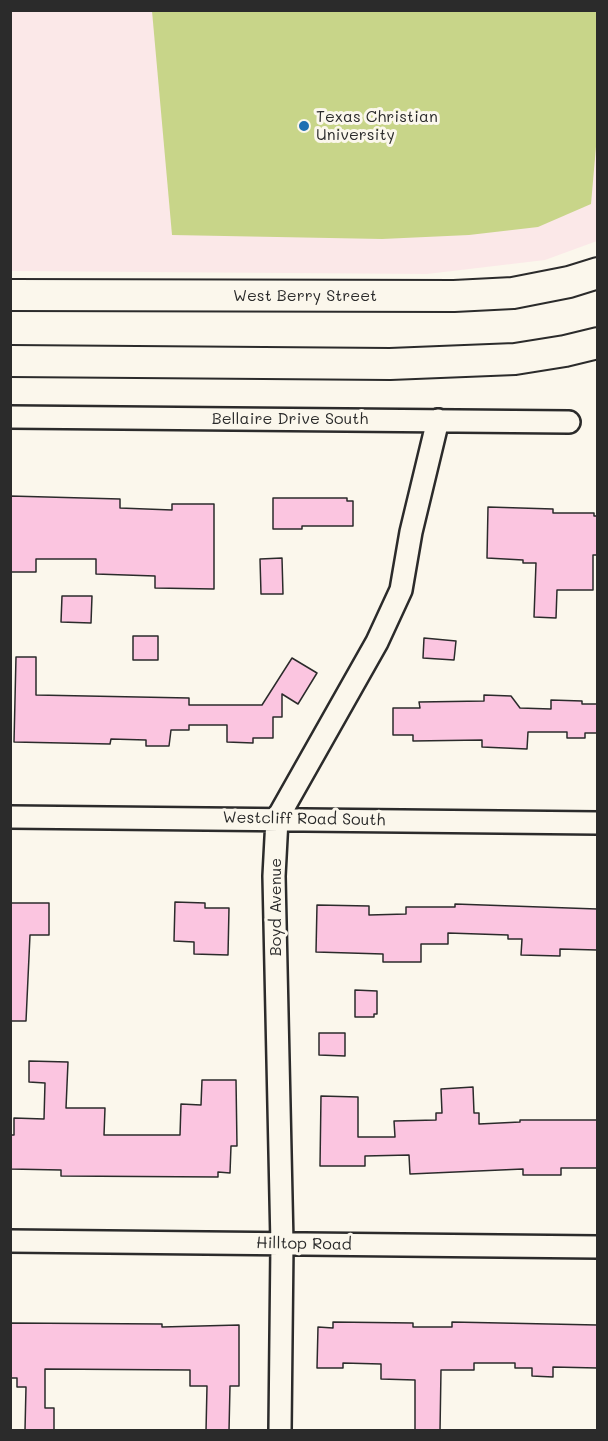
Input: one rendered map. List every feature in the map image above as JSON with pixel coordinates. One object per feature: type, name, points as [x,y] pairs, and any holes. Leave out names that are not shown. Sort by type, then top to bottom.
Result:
[{"type":"main road","name":"West Berry Street","points":[[10,295],[454,297],[513,293],[569,282],[597,273]]},
{"type":"main road","points":[[10,361],[390,364],[514,359],[597,343]]},
{"type":"street","name":"Bellaire Drive South","points":[[10,417],[569,423]]},
{"type":"street","name":"Boyd Avenue","points":[[280,1431],[282,1244],[274,876],[277,819],[377,642],[401,590],[411,532],[438,420]]},
{"type":"street","name":"Westcliff Road South","points":[[10,817],[597,823]]},
{"type":"street","name":"Hilltop Road","points":[[10,1241],[597,1248]]},
{"type":"shaded area","name":"Texas Christian University","points":[[11,11],[597,11],[597,241],[545,260],[427,274],[11,271]]},
{"type":"green space","name":"Texas Christian University","points":[[152,11],[597,11],[598,124],[591,204],[538,227],[469,235],[382,239],[172,235]]},
{"type":"building","points":[[10,496],[120,499],[120,508],[172,510],[172,504],[214,504],[214,589],[155,588],[155,576],[96,574],[96,559],[36,559],[36,572],[10,572]]},
{"type":"building","points":[[273,498],[347,498],[347,501],[353,501],[353,526],[302,526],[302,529],[273,529]]},
{"type":"building","points":[[488,507],[553,509],[553,513],[594,513],[594,516],[597,516],[597,555],[593,555],[593,590],[557,590],[556,618],[534,617],[536,563],[487,558]]},
{"type":"building","points":[[282,558],[283,594],[261,594],[260,559]]},
{"type":"building","points":[[62,596],[92,596],[91,623],[61,622]]},
{"type":"building","points":[[133,636],[158,636],[158,660],[133,660]]},
{"type":"building","points":[[424,638],[456,641],[454,660],[423,658]]},
{"type":"building","points":[[16,657],[36,657],[36,695],[189,698],[189,705],[262,705],[292,658],[317,673],[298,704],[282,694],[282,717],[273,717],[273,738],[253,738],[253,743],[227,742],[227,725],[189,725],[189,730],[171,730],[169,746],[146,746],[146,740],[111,739],[110,744],[14,742]]},
{"type":"building","points":[[484,695],[511,696],[520,708],[551,709],[551,700],[597,704],[597,733],[585,733],[585,738],[567,738],[567,732],[528,732],[527,749],[482,747],[482,740],[413,741],[413,735],[393,735],[393,708],[420,708],[419,702],[484,701]]},
{"type":"building","points":[[175,902],[205,903],[205,908],[229,908],[228,955],[194,954],[194,942],[174,941]]},
{"type":"building","points":[[10,903],[49,903],[49,935],[30,935],[26,1021],[10,1021]]},
{"type":"building","points":[[455,904],[597,909],[597,950],[560,949],[560,956],[521,955],[522,939],[508,939],[508,935],[448,933],[448,944],[421,944],[421,962],[383,962],[383,954],[316,952],[317,905],[369,906],[369,915],[406,914],[406,907],[455,907]]},
{"type":"building","points":[[355,990],[377,991],[377,1014],[374,1014],[374,1017],[355,1017]]},
{"type":"building","points":[[319,1033],[345,1033],[345,1056],[319,1055]]},
{"type":"building","points":[[29,1061],[68,1062],[66,1108],[105,1108],[104,1135],[180,1135],[181,1104],[201,1105],[202,1080],[236,1080],[237,1146],[231,1146],[230,1173],[218,1172],[218,1177],[61,1176],[61,1170],[10,1169],[10,1135],[14,1135],[14,1118],[44,1119],[45,1083],[29,1082]]},
{"type":"building","points":[[473,1087],[474,1113],[479,1113],[479,1124],[520,1122],[520,1120],[597,1120],[597,1168],[561,1168],[561,1175],[523,1175],[523,1169],[410,1174],[409,1155],[365,1156],[365,1166],[320,1166],[321,1096],[358,1097],[358,1137],[395,1137],[394,1121],[436,1120],[436,1113],[442,1113],[441,1089]]},
{"type":"building","points":[[333,1322],[413,1323],[413,1327],[452,1327],[452,1322],[597,1325],[597,1368],[553,1367],[553,1377],[532,1376],[532,1368],[515,1368],[515,1363],[474,1363],[474,1370],[441,1370],[440,1431],[415,1431],[415,1380],[381,1379],[381,1364],[343,1363],[343,1368],[317,1368],[318,1327],[333,1328]]},
{"type":"building","points":[[10,1323],[162,1324],[162,1327],[239,1325],[239,1386],[230,1386],[229,1431],[206,1431],[207,1386],[190,1386],[190,1370],[45,1369],[45,1408],[54,1408],[54,1430],[25,1430],[26,1387],[17,1387],[17,1378],[10,1378]]},
{"type":"place","name":"Texas Christian University","points":[[304,126]]}]
